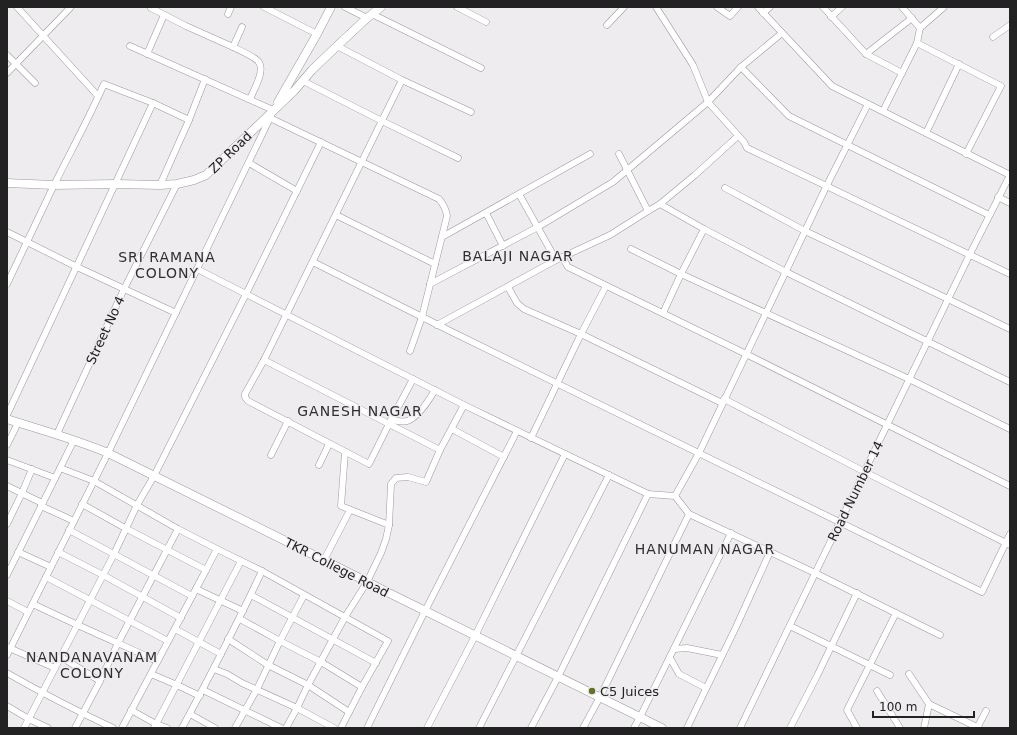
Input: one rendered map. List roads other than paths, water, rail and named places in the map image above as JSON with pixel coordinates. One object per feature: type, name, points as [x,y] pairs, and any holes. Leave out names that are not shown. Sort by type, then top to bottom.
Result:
[{"type":"street","points":[[228,14],[231,7]]},
{"type":"street","points":[[264,7],[317,34]]},
{"type":"street","points":[[7,655],[9,647],[108,453],[273,110],[331,7]]},
{"type":"street","points":[[345,7],[369,16],[481,68]]},
{"type":"street","name":"ZP Road","points":[[7,183],[54,185],[160,185],[177,184],[194,180],[206,175],[294,91],[337,46],[369,16],[381,7]]},
{"type":"street","points":[[457,7],[486,22]]},
{"type":"street","points":[[608,25],[624,7]]},
{"type":"street","points":[[656,7],[693,65],[708,102],[744,142],[747,148],[1010,274]]},
{"type":"street","points":[[717,7],[730,16],[738,7]]},
{"type":"street","points":[[758,7],[832,86],[1010,175]]},
{"type":"street","points":[[763,13],[770,7]]},
{"type":"street","points":[[823,7],[866,54],[902,73]]},
{"type":"street","points":[[831,17],[842,7]]},
{"type":"street","points":[[902,7],[920,28]]},
{"type":"street","points":[[883,111],[918,43],[920,28],[944,7]]},
{"type":"street","points":[[18,8],[98,96]]},
{"type":"street","points":[[7,73],[70,8]]},
{"type":"street","points":[[151,8],[257,60],[261,66],[261,70],[250,99]]},
{"type":"street","points":[[147,54],[164,15]]},
{"type":"street","points":[[866,54],[912,18]]},
{"type":"street","points":[[993,37],[1010,25]]},
{"type":"street","points":[[233,47],[242,27]]},
{"type":"street","points":[[430,284],[538,228],[613,182],[708,102],[741,67],[782,33]]},
{"type":"street","points":[[918,43],[1001,86],[966,154]]},
{"type":"street","points":[[130,46],[273,110]]},
{"type":"street","points":[[337,46],[402,80],[471,112]]},
{"type":"street","points":[[7,55],[36,83]]},
{"type":"street","points":[[926,133],[959,64]]},
{"type":"street","points":[[741,67],[789,116],[989,215]]},
{"type":"street","points":[[160,185],[189,120],[205,79]]},
{"type":"street","points":[[402,80],[313,262],[264,360],[245,394],[245,397],[248,401],[369,464],[413,379]]},
{"type":"street","points":[[303,81],[458,158]]},
{"type":"street","points":[[7,284],[104,84],[153,103],[189,120]]},
{"type":"street","points":[[7,415],[153,103]]},
{"type":"street","points":[[675,496],[699,453],[826,187],[868,104]]},
{"type":"street","points":[[270,118],[438,199],[443,204],[446,209],[447,216],[422,317],[410,351]]},
{"type":"street","points":[[437,325],[559,259],[610,235],[660,204],[738,136]]},
{"type":"street","points":[[24,728],[114,554],[125,528],[154,476],[321,142]]},
{"type":"street","points":[[442,237],[590,154]]},
{"type":"street","points":[[619,154],[648,211]]},
{"type":"street","points":[[248,163],[297,191]]},
{"type":"street","name":"Road Number 14","points":[[740,728],[989,215],[1010,175]]},
{"type":"street","name":"Street No 4","points":[[57,434],[124,289],[177,184]]},
{"type":"street","points":[[725,188],[805,232],[1010,329]]},
{"type":"street","points":[[519,194],[538,228],[559,259],[568,267],[1010,486]]},
{"type":"street","points":[[998,197],[1010,203]]},
{"type":"street","points":[[660,204],[786,272],[1010,382]]},
{"type":"street","points":[[486,212],[503,246]]},
{"type":"street","points":[[336,215],[435,264]]},
{"type":"street","points":[[663,313],[704,229]]},
{"type":"street","points":[[7,232],[77,267],[176,312]]},
{"type":"street","points":[[632,249],[682,274],[909,379],[1010,429]]},
{"type":"street","points":[[313,262],[437,325],[982,592],[1008,544],[1010,534]]},
{"type":"street","points":[[197,269],[464,405],[648,494],[675,496],[689,514],[857,593],[940,636]]},
{"type":"street","points":[[508,286],[517,303],[524,309],[581,334],[723,401],[1008,544]]},
{"type":"street","points":[[531,438],[606,286]]},
{"type":"street","points":[[264,360],[390,422],[440,450]]},
{"type":"street","points":[[390,422],[406,422],[413,419],[424,407],[435,390]]},
{"type":"street","points":[[286,728],[345,617],[367,582],[381,553],[389,525],[391,484],[396,478],[408,477],[426,482],[440,450],[464,405]]},
{"type":"street","name":"TKR College Road","points":[[7,420],[57,434],[90,445],[108,453],[662,728]]},
{"type":"street","points":[[271,455],[288,421]]},
{"type":"street","points":[[7,445],[18,423]]},
{"type":"street","points":[[452,429],[504,457]]},
{"type":"street","points":[[368,728],[424,611],[518,431]]},
{"type":"street","points":[[7,575],[74,440]]},
{"type":"street","points":[[319,465],[330,444]]},
{"type":"street","points":[[345,452],[341,506],[389,525]]},
{"type":"street","points":[[427,728],[475,636],[565,454]]},
{"type":"street","points":[[7,460],[55,478]]},
{"type":"street","points":[[60,468],[94,481],[178,529],[262,571],[388,641],[341,728]]},
{"type":"street","points":[[7,523],[32,469]]},
{"type":"street","points":[[479,728],[609,475]]},
{"type":"street","points":[[7,486],[74,521]]},
{"type":"street","points":[[531,728],[558,677],[648,494]]},
{"type":"street","points":[[82,504],[206,570]]},
{"type":"street","points":[[324,560],[350,510]]},
{"type":"street","points":[[583,728],[600,697],[689,514]]},
{"type":"street","points":[[75,728],[178,529]]},
{"type":"street","points":[[69,530],[154,574],[192,596]]},
{"type":"street","points":[[634,728],[731,534]]},
{"type":"street","points":[[122,728],[217,549]]},
{"type":"street","points":[[18,552],[51,567]]},
{"type":"street","points":[[58,552],[181,618]]},
{"type":"street","points":[[687,728],[736,627],[770,552]]},
{"type":"street","points":[[155,726],[241,561]]},
{"type":"street","points":[[182,728],[240,619],[262,571]]},
{"type":"street","points":[[46,577],[168,641]]},
{"type":"street","points":[[196,589],[243,611]]},
{"type":"street","points":[[790,728],[857,593]]},
{"type":"street","points":[[235,728],[257,689],[304,595]]},
{"type":"street","points":[[251,596],[376,663]]},
{"type":"street","points":[[7,601],[28,612]]},
{"type":"street","points":[[32,604],[157,661]]},
{"type":"street","points":[[857,728],[847,710],[896,613]]},
{"type":"street","points":[[240,619],[321,662],[362,687]]},
{"type":"street","points":[[790,626],[890,675]]},
{"type":"street","points":[[175,629],[221,654]]},
{"type":"street","points":[[228,639],[268,665],[308,685],[349,712]]},
{"type":"street","points":[[9,647],[55,668]]},
{"type":"street","points":[[674,649],[687,648],[722,655]]},
{"type":"street","points":[[61,657],[100,681]]},
{"type":"street","points":[[670,658],[680,674],[706,688]]},
{"type":"street","points":[[214,669],[297,708],[334,728]]},
{"type":"street","points":[[7,673],[42,693],[113,728]]},
{"type":"street","points":[[151,674],[200,696]]},
{"type":"street","points":[[909,674],[929,704],[978,728],[986,711]]},
{"type":"street","points":[[203,690],[281,728]]},
{"type":"street","points":[[877,691],[900,728]]},
{"type":"street","points":[[924,728],[929,704]]},
{"type":"street","points":[[7,706],[48,728]]},
{"type":"street","points":[[131,710],[155,726],[167,728]]},
{"type":"street","points":[[190,714],[215,728]]},
{"type":"place","name":"C5 Juices","points":[[592,691]]},
{"type":"district","name":"BALAJI NAGAR","points":[[518,256]]},
{"type":"district","name":"SRI RAMANA COLONY","points":[[167,266]]},
{"type":"district","name":"GANESH NAGAR","points":[[360,411]]},
{"type":"district","name":"HANUMAN NAGAR","points":[[705,549]]},
{"type":"district","name":"NANDANAVANAM COLONY","points":[[92,666]]}]
